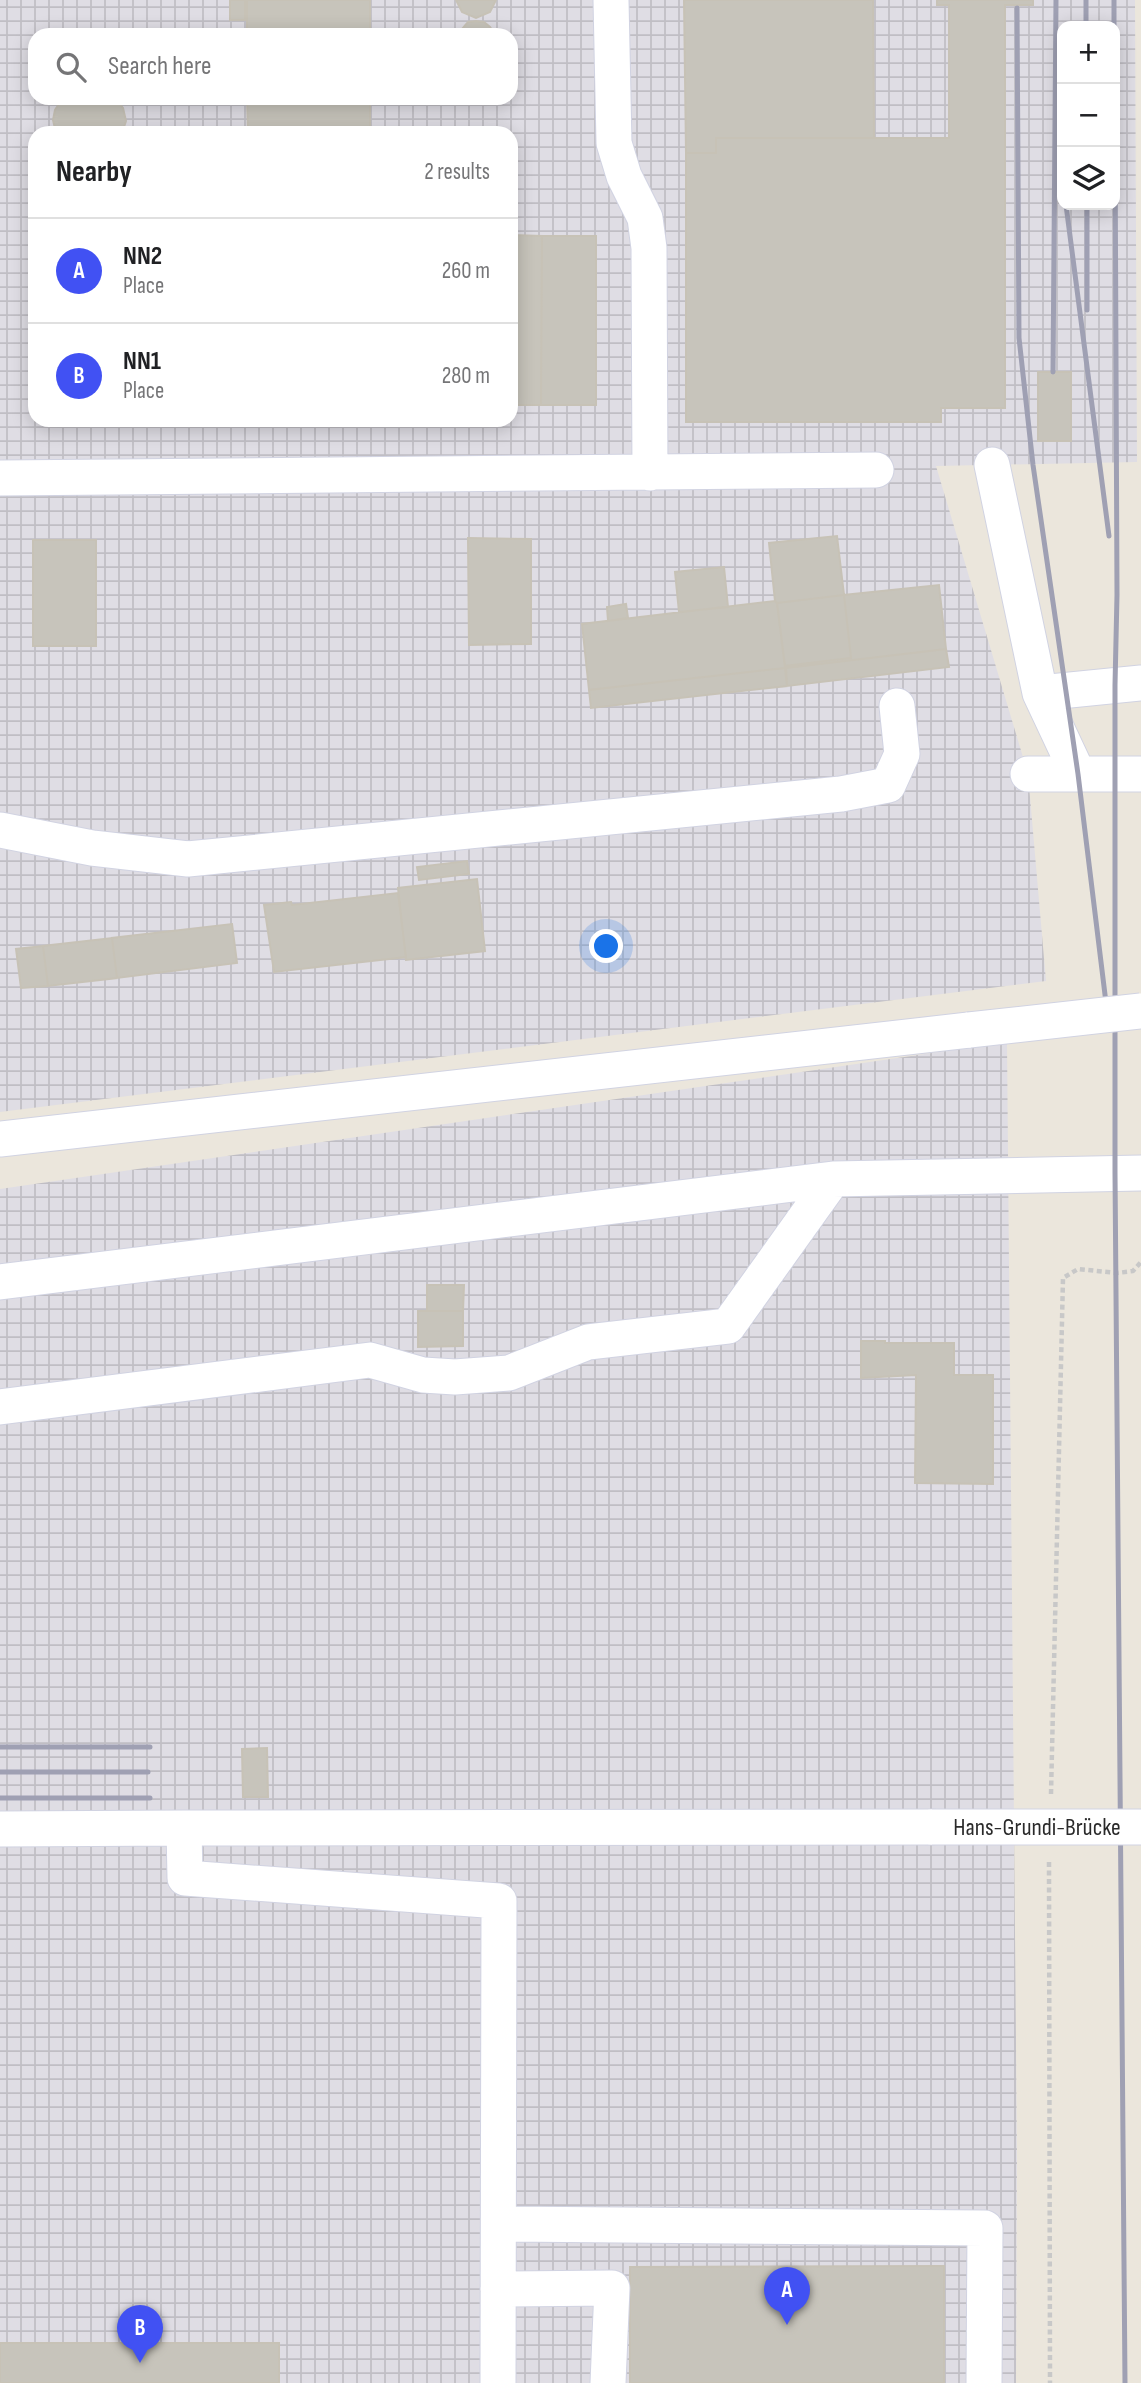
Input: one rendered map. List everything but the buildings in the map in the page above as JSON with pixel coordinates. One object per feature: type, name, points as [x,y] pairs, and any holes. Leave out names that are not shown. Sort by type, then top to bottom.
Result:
[{"type":"lane","points":[[611,0],[614,143],[624,176],[645,218],[649,248],[650,472]]},
{"type":"lane","points":[[992,465],[1040,693],[1078,774]]},
{"type":"lane","points":[[0,478],[876,470]]},
{"type":"lane","points":[[1040,693],[1141,683]]},
{"type":"lane","points":[[0,830],[92,848],[188,859],[841,794],[888,785],[902,754],[897,706]]},
{"type":"lane","points":[[1028,774],[1141,774]]},
{"type":"lane","points":[[0,1139],[1141,1011]]},
{"type":"lane","points":[[0,1282],[833,1179],[1141,1173]]},
{"type":"lane","points":[[6,1407],[370,1360],[423,1375],[455,1377],[509,1374],[588,1342],[728,1325],[833,1179]]},
{"type":"lane","name":"Hans-Grundi-Brücke","points":[[0,1829],[1141,1827]]},
{"type":"lane","points":[[184,1828],[186,1878],[499,1901],[498,2383]]},
{"type":"lane","points":[[499,2224],[985,2228],[984,2383]]},
{"type":"lane","points":[[498,2290],[612,2288],[608,2383]]},
{"type":"path","points":[[1063,1278],[1078,1269],[1117,1273],[1133,1271],[1141,1262]]},
{"type":"shaded area","points":[[0,0],[1135,0],[1137,462],[936,466],[1028,774],[1046,981],[0,1112]]},
{"type":"shaded area","points":[[1007,1042],[1017,2156],[1016,2383],[0,2383],[0,1189]]},
{"type":"railway","points":[[1053,372],[1056,0]]},
{"type":"railway","points":[[1086,0],[1086,21]]},
{"type":"railway","points":[[1114,0],[1114,21]]},
{"type":"railway","points":[[1017,8],[1019,338],[1033,465],[1078,774],[1107,1011]]},
{"type":"railway","points":[[1115,147],[1115,1173],[1125,2383]]},
{"type":"railway","points":[[1067,210],[1109,536]]},
{"type":"railway","points":[[1087,210],[1087,310]]},
{"type":"railway","points":[[0,1747],[150,1747]]},
{"type":"railway","points":[[0,1772],[148,1772]]},
{"type":"railway","points":[[0,1798],[150,1798]]},
{"type":"place","name":"NN2","points":[[787,2325]]},
{"type":"place","name":"NN1","points":[[140,2363]]}]
